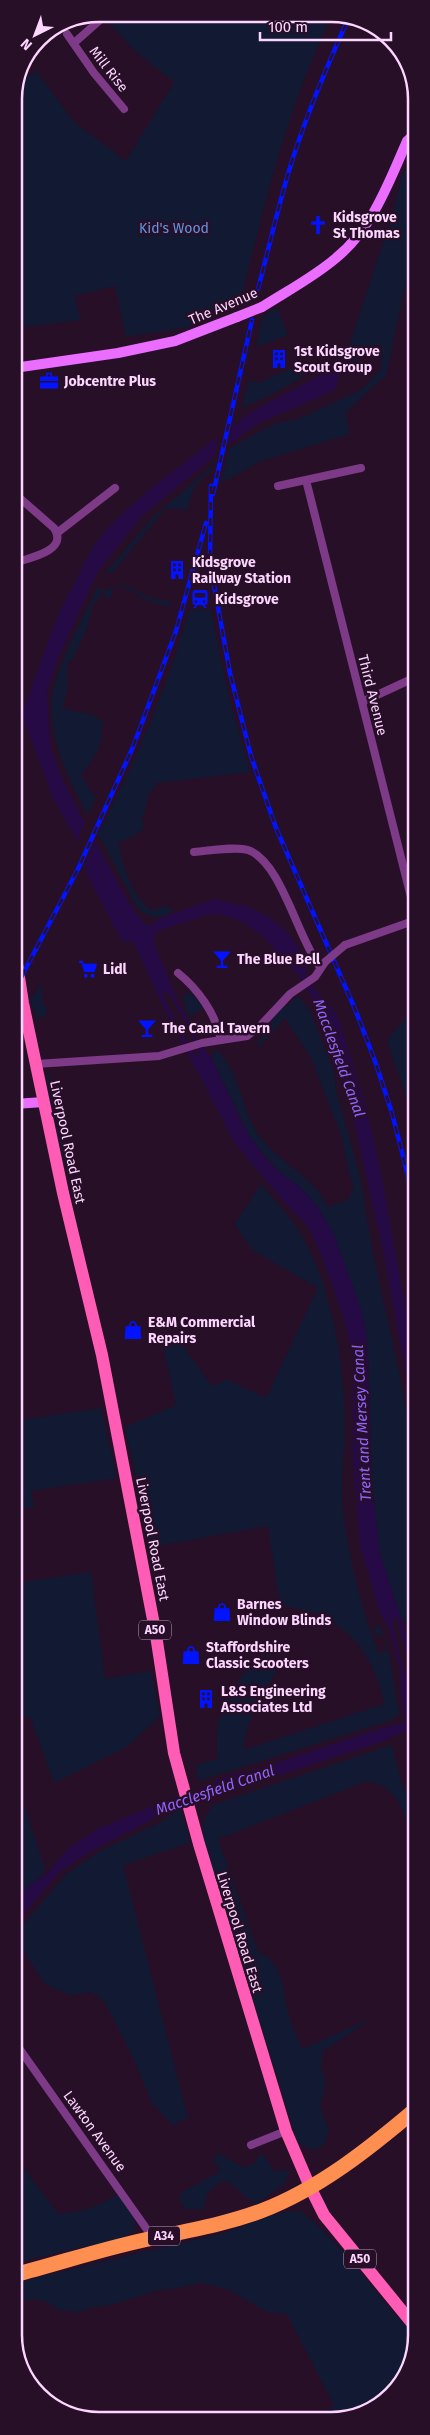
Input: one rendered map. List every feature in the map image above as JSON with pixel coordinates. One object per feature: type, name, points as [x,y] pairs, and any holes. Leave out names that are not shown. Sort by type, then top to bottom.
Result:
[{"type":"highway","name":"A34","points":[[22,2273],[153,2238],[210,2228],[262,2211],[310,2187],[373,2145],[408,2116]]},
{"type":"main road","name":"The Avenue","points":[[23,367],[118,353],[175,341],[262,306],[324,267],[349,246],[377,207],[408,140]]},
{"type":"main road","points":[[403,151],[408,149]]},
{"type":"main road","name":"Liverpool Road East","points":[[23,992],[63,1194],[102,1355],[156,1635],[174,1754],[226,1938],[286,2131],[310,2187]]},
{"type":"main road","points":[[23,1103],[44,1102]]},
{"type":"main road","name":"A50","points":[[310,2187],[324,2215],[408,2318]]},
{"type":"street","name":"Mill Rise","points":[[74,43],[97,22]]},
{"type":"street","name":"Mill Rise","points":[[67,34],[94,74],[124,109]]},
{"type":"street","points":[[278,486],[361,468]]},
{"type":"street","name":"Third Avenue","points":[[306,480],[408,886]]},
{"type":"street","points":[[57,533],[115,488]]},
{"type":"street","points":[[23,500],[57,533],[57,539],[54,547],[47,552],[23,559]]},
{"type":"street","points":[[362,702],[408,681]]},
{"type":"street","points":[[194,852],[248,850],[260,857],[274,872],[308,950],[323,965]]},
{"type":"street","points":[[36,1064],[159,1056],[202,1043],[247,1036],[260,1026],[290,994],[315,978],[323,965],[345,945],[408,921]]},
{"type":"street","points":[[178,973],[192,984],[202,998],[215,1022],[221,1039]]},
{"type":"street","name":"Lawton Avenue","points":[[22,2053],[153,2238]]},
{"type":"street","points":[[251,2145],[286,2131]]},
{"type":"green space","name":"Kid's Wood","points":[[112,22],[329,22],[315,51],[289,122],[268,193],[240,303],[189,327],[126,337],[115,286],[74,296],[81,320],[23,327],[23,94],[26,75],[29,76],[36,71],[74,122],[126,161],[174,82],[135,51],[110,24]]},
{"type":"green space","points":[[408,164],[408,274],[386,375],[345,413],[350,434],[259,462],[221,483],[229,448],[276,423],[298,419],[361,390],[381,369],[382,346],[377,345],[367,355],[342,368],[340,360],[344,361],[393,213],[402,175]]},
{"type":"green space","points":[[277,307],[288,335],[256,347],[263,316]]},
{"type":"green space","points":[[300,364],[304,376],[242,408],[249,380],[258,383]]},
{"type":"green space","points":[[214,459],[212,470],[195,486],[187,510],[166,508],[112,573],[106,572],[155,515],[210,468]]},
{"type":"green space","points":[[124,584],[151,598],[171,602],[170,607],[150,602],[123,586],[113,589],[110,598],[105,598],[105,590]]},
{"type":"green space","points":[[98,586],[102,590],[100,599],[94,602],[88,626],[73,659],[69,661],[67,666],[67,692],[62,707],[89,714],[104,723],[97,752],[81,774],[96,798],[88,815],[74,789],[57,744],[53,729],[52,699],[58,673],[64,658]]},
{"type":"green space","points":[[210,606],[229,698],[250,772],[155,783],[156,786],[148,796],[142,817],[144,828],[136,835],[118,843],[130,882],[141,901],[155,910],[163,906],[174,909],[165,916],[156,917],[146,914],[137,907],[98,834],[125,780],[149,725],[171,669],[189,611]]},
{"type":"green space","points":[[41,981],[43,1005],[47,1007],[46,1015],[38,1019],[29,999],[35,994]]},
{"type":"green space","points":[[191,992],[204,1008],[190,1016],[199,1034],[185,1009],[186,1005],[182,997]]},
{"type":"green space","points":[[300,997],[310,1011],[334,1071],[336,1090],[360,1176],[372,1248],[408,1419],[408,1628],[407,1623],[401,1618],[380,1553],[372,1482],[366,1330],[358,1301],[334,1235],[319,1209],[301,1188],[276,1169],[251,1139],[212,1059],[215,1049],[224,1058],[236,1080],[254,1128],[269,1147],[314,1187],[328,1207],[348,1200],[353,1189],[341,1135],[311,1058],[285,1018],[258,1048],[257,1043],[282,1006],[288,1006],[293,999]]},
{"type":"green space","points":[[408,1013],[408,1102],[387,1040],[406,1018]]},
{"type":"green space","points":[[48,1072],[61,1122],[55,1123],[46,1079]]},
{"type":"green space","points":[[62,1126],[71,1173],[64,1164],[56,1127]]},
{"type":"green space","points":[[261,1184],[287,1214],[304,1238],[317,1267],[331,1311],[340,1356],[344,1402],[345,1433],[342,1499],[347,1536],[366,1619],[379,1653],[387,1650],[383,1635],[376,1636],[374,1628],[379,1625],[384,1635],[400,1713],[392,1720],[198,1781],[196,1765],[219,1758],[217,1753],[217,1735],[223,1710],[245,1672],[260,1658],[268,1655],[278,1670],[251,1718],[243,1750],[384,1704],[381,1689],[370,1661],[352,1638],[341,1628],[314,1613],[280,1605],[268,1526],[151,1547],[125,1427],[176,1405],[162,1340],[179,1341],[212,1386],[227,1379],[266,1398],[318,1288],[252,1250],[235,1224]]},
{"type":"green space","points":[[101,1408],[117,1478],[31,1491],[34,1507],[22,1509],[22,1420]]},
{"type":"green space","points":[[91,1572],[105,1679],[151,1671],[160,1716],[128,1746],[54,1783],[30,1716],[22,1719],[22,1582]]},
{"type":"green space","points":[[392,1745],[408,1798],[408,1827],[398,1801],[380,1785],[367,1781],[218,1839],[258,1952],[273,1963],[281,1977],[289,2017],[302,2049],[374,2017],[323,2051],[321,2068],[325,2078],[320,2107],[329,2130],[324,2145],[314,2151],[298,2143],[202,1837],[204,1820],[212,1805]]},
{"type":"green space","points":[[22,1800],[45,1868],[42,1875],[22,1893]]},
{"type":"green space","points":[[181,1807],[190,1843],[123,1865],[188,2118],[173,2125],[152,2103],[136,2064],[105,2002],[90,1992],[71,1996],[45,1984],[24,1952],[22,1953],[22,1926],[65,1875],[100,1851],[163,1821]]},
{"type":"green space","points":[[218,2153],[245,2168],[255,2163],[259,2154],[264,2156],[274,2171],[290,2171],[284,2184],[256,2204],[226,2181],[210,2191],[204,2209],[185,2209],[179,2199],[182,2192],[219,2172],[220,2169],[213,2161]]},
{"type":"green space","points":[[22,2166],[58,2214],[89,2208],[103,2203],[118,2194],[135,2220],[135,2230],[123,2238],[22,2261]]},
{"type":"green space","points":[[288,2211],[301,2211],[325,2232],[348,2257],[392,2312],[408,2326],[407,2346],[397,2374],[377,2397],[369,2402],[341,2412],[327,2412],[334,2405],[287,2314],[267,2312],[229,2290],[202,2283],[159,2290],[111,2305],[93,2307],[79,2312],[59,2310],[47,2302],[34,2299],[22,2301],[22,2281],[224,2233],[268,2216]]},
{"type":"water","name":"Trent and Mersey Canal","points":[[337,360],[340,360],[341,370],[335,390],[259,423],[229,444],[142,516],[98,571],[57,660],[47,692],[50,746],[59,772],[80,814],[129,903],[145,925],[149,926],[162,918],[214,899],[249,907],[282,927],[294,941],[303,955],[306,973],[315,990],[331,1006],[339,1020],[367,1111],[381,1173],[408,1322],[408,1385],[385,1260],[348,1094],[314,1001],[300,977],[265,938],[246,924],[231,917],[217,914],[206,915],[155,932],[154,943],[176,997],[197,1040],[212,1059],[243,1125],[262,1154],[276,1169],[301,1188],[319,1209],[334,1235],[358,1301],[366,1330],[372,1482],[380,1553],[408,1646],[408,1660],[397,1620],[393,1616],[393,1628],[404,1672],[408,1677],[408,1734],[401,1694],[401,1673],[388,1625],[380,1613],[360,1545],[353,1462],[353,1357],[343,1315],[321,1254],[307,1225],[285,1203],[235,1143],[162,1004],[135,945],[133,942],[122,941],[89,879],[76,839],[52,796],[23,716],[58,615],[94,545],[105,532],[140,498],[232,426],[257,409],[327,370]],"holes":[[[164,990],[171,996],[198,1048],[198,1057],[192,1051],[164,998]]]},
{"type":"water","points":[[392,1725],[396,1735],[387,1740],[206,1799],[202,1787],[216,1783],[216,1780],[239,1772],[241,1774],[249,1772]]},
{"type":"water","points":[[168,1800],[172,1809],[91,1851],[58,1873],[22,1916],[22,1893],[31,1884],[48,1873],[65,1852],[100,1828]]},
{"type":"pier","points":[[233,422],[228,449],[214,460],[219,431]]},
{"type":"pier","points":[[86,820],[97,838],[82,870],[75,846]]},
{"type":"waterway","name":"Macclesfield Canal","points":[[387,1733],[408,1726]]},
{"type":"waterway","name":"Macclesfield Canal","points":[[159,1808],[215,1789]]},
{"type":"railway","points":[[258,289],[294,154],[316,94],[346,24]]},
{"type":"railway","points":[[213,494],[252,320]]},
{"type":"railway","points":[[211,486],[210,556],[212,574],[230,673],[251,756],[276,828],[355,1009],[375,1061],[392,1113],[408,1176]]},
{"type":"railway","points":[[23,975],[78,869],[133,747],[176,631],[206,523]]},
{"type":"place","name":"Kidsgrove St Thomas","points":[[318,225]]},
{"type":"place","name":"1st Kidsgrove Scout Group","points":[[279,359]]},
{"type":"place","name":"Jobcentre Plus","points":[[49,381]]},
{"type":"place","name":"Kidsgrove Railway Station","points":[[177,570]]},
{"type":"place","name":"Kidsgrove","points":[[200,599]]},
{"type":"place","name":"The Blue Bell","points":[[222,959]]},
{"type":"place","name":"Lidl","points":[[88,969]]},
{"type":"place","name":"The Canal Tavern","points":[[147,1028]]},
{"type":"place","name":"E&M Commercial Repairs","points":[[133,1330]]},
{"type":"place","name":"Barnes Window Blinds","points":[[222,1612]]},
{"type":"place","name":"Staffordshire Classic Scooters","points":[[191,1655]]},
{"type":"place","name":"L&S Engineering Associates Ltd","points":[[206,1699]]}]
